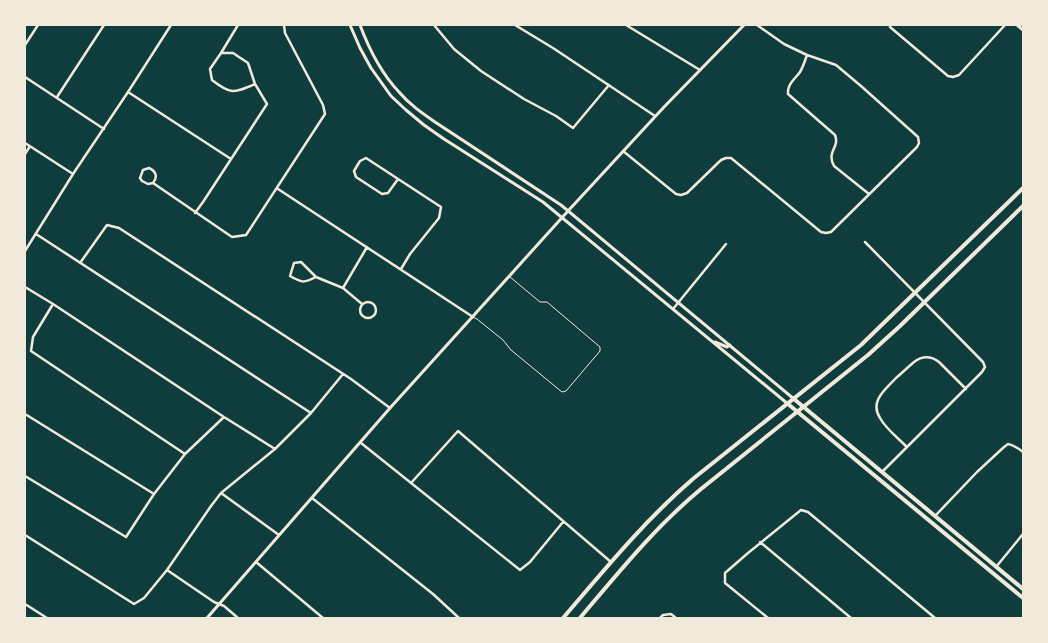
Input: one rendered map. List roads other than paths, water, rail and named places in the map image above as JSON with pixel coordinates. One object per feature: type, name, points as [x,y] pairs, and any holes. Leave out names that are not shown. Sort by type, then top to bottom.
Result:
[{"type":"main road","points":[[563,618],[647,522],[678,492],[861,345],[1023,188]]},
{"type":"main road","points":[[580,618],[638,550],[676,511],[868,355],[1023,206]]},
{"type":"main road","points":[[794,399],[1023,589]]},
{"type":"main road","points":[[788,404],[1023,598]]},
{"type":"street","points":[[25,45],[38,25]]},
{"type":"street","points":[[57,97],[104,25]]},
{"type":"street","points":[[25,251],[171,25]]},
{"type":"street","points":[[238,25],[210,69],[212,80],[223,88],[236,92],[255,84]]},
{"type":"street","points":[[153,183],[156,174],[154,170],[149,168],[143,170],[140,178],[142,181],[148,184],[153,183],[232,237],[246,236],[324,114],[323,105],[286,33],[284,25]]},
{"type":"street","points":[[350,25],[371,68],[391,96],[406,110],[444,139],[534,196],[563,218],[788,404]]},
{"type":"street","points":[[360,25],[379,65],[399,92],[416,108],[568,211],[794,399]]},
{"type":"street","points":[[434,25],[454,49],[481,71],[573,128],[609,85]]},
{"type":"street","points":[[515,25],[656,116]]},
{"type":"street","points":[[626,25],[632,26],[700,70]]},
{"type":"street","points":[[207,618],[390,408],[568,211],[744,25]]},
{"type":"street","points":[[623,151],[676,194],[681,195],[687,193],[721,160],[731,158],[821,232],[831,232],[917,147],[919,143],[918,137],[836,65],[807,55],[784,44],[757,25]]},
{"type":"street","points":[[890,25],[890,27],[948,76],[953,77],[959,75],[1005,25]]},
{"type":"street","points":[[1016,25],[1023,30]]},
{"type":"street","points":[[195,212],[267,104],[255,84],[248,63],[233,53],[221,53]]},
{"type":"street","points":[[807,55],[801,70],[788,86],[788,94],[834,135],[837,140],[831,161],[834,166],[869,194]]},
{"type":"street","points":[[25,77],[104,129]]},
{"type":"street","points":[[128,92],[231,159]]},
{"type":"street","points":[[25,144],[73,174]]},
{"type":"street","points":[[25,154],[30,146]]},
{"type":"street","points":[[398,179],[388,193],[382,194],[356,177],[354,171],[360,161],[366,158],[441,207],[440,218],[410,254],[401,270]]},
{"type":"street","points":[[278,188],[473,317]]},
{"type":"street","points":[[80,263],[107,224],[119,228],[343,374],[390,408]]},
{"type":"street","points":[[36,234],[311,413]]},
{"type":"street","points":[[865,242],[984,364],[984,371],[882,472]]},
{"type":"street","points":[[673,309],[726,244]]},
{"type":"street","points":[[343,288],[367,248]]},
{"type":"street","points":[[316,277],[306,282],[298,281],[290,276],[294,263],[301,262],[316,277],[343,288],[362,304]]},
{"type":"street","points":[[25,288],[53,304],[275,449]]},
{"type":"street","points":[[369,302],[374,305],[375,311],[373,316],[363,317],[360,312],[362,304],[369,302]]},
{"type":"street","points":[[53,304],[33,337],[31,351],[186,454]]},
{"type":"street","points":[[710,339],[726,347],[730,346]]},
{"type":"street","points":[[907,447],[881,420],[877,413],[876,406],[878,400],[885,389],[914,362],[926,357],[939,362],[966,388]]},
{"type":"street","points":[[25,535],[134,604],[144,598],[167,570],[210,506],[221,493],[275,449],[311,413],[343,374]]},
{"type":"street","points":[[25,414],[154,494]]},
{"type":"street","points":[[25,476],[126,537],[154,494],[186,454],[224,417]]},
{"type":"street","points":[[411,483],[458,431],[611,562]]},
{"type":"street","points":[[361,443],[520,570],[530,562],[563,522]]},
{"type":"street","points":[[935,516],[1004,446],[1012,445],[1023,452]]},
{"type":"street","points":[[221,493],[279,535]]},
{"type":"street","points":[[312,498],[433,594],[459,618]]},
{"type":"street","points":[[768,618],[725,583],[725,573],[760,542],[801,510],[808,512],[935,618]]},
{"type":"street","points":[[996,567],[1023,534]]},
{"type":"street","points":[[760,542],[851,618]]},
{"type":"street","points":[[256,562],[323,618]]},
{"type":"street","points":[[167,570],[225,607],[238,618]]},
{"type":"street","points":[[25,604],[47,618]]},
{"type":"street","points":[[660,618],[662,615],[671,614],[676,618]]},
{"type":"lane","points":[[473,317],[504,340],[511,350],[562,392],[566,392],[600,351],[600,347],[547,302],[540,302],[510,276]]}]
